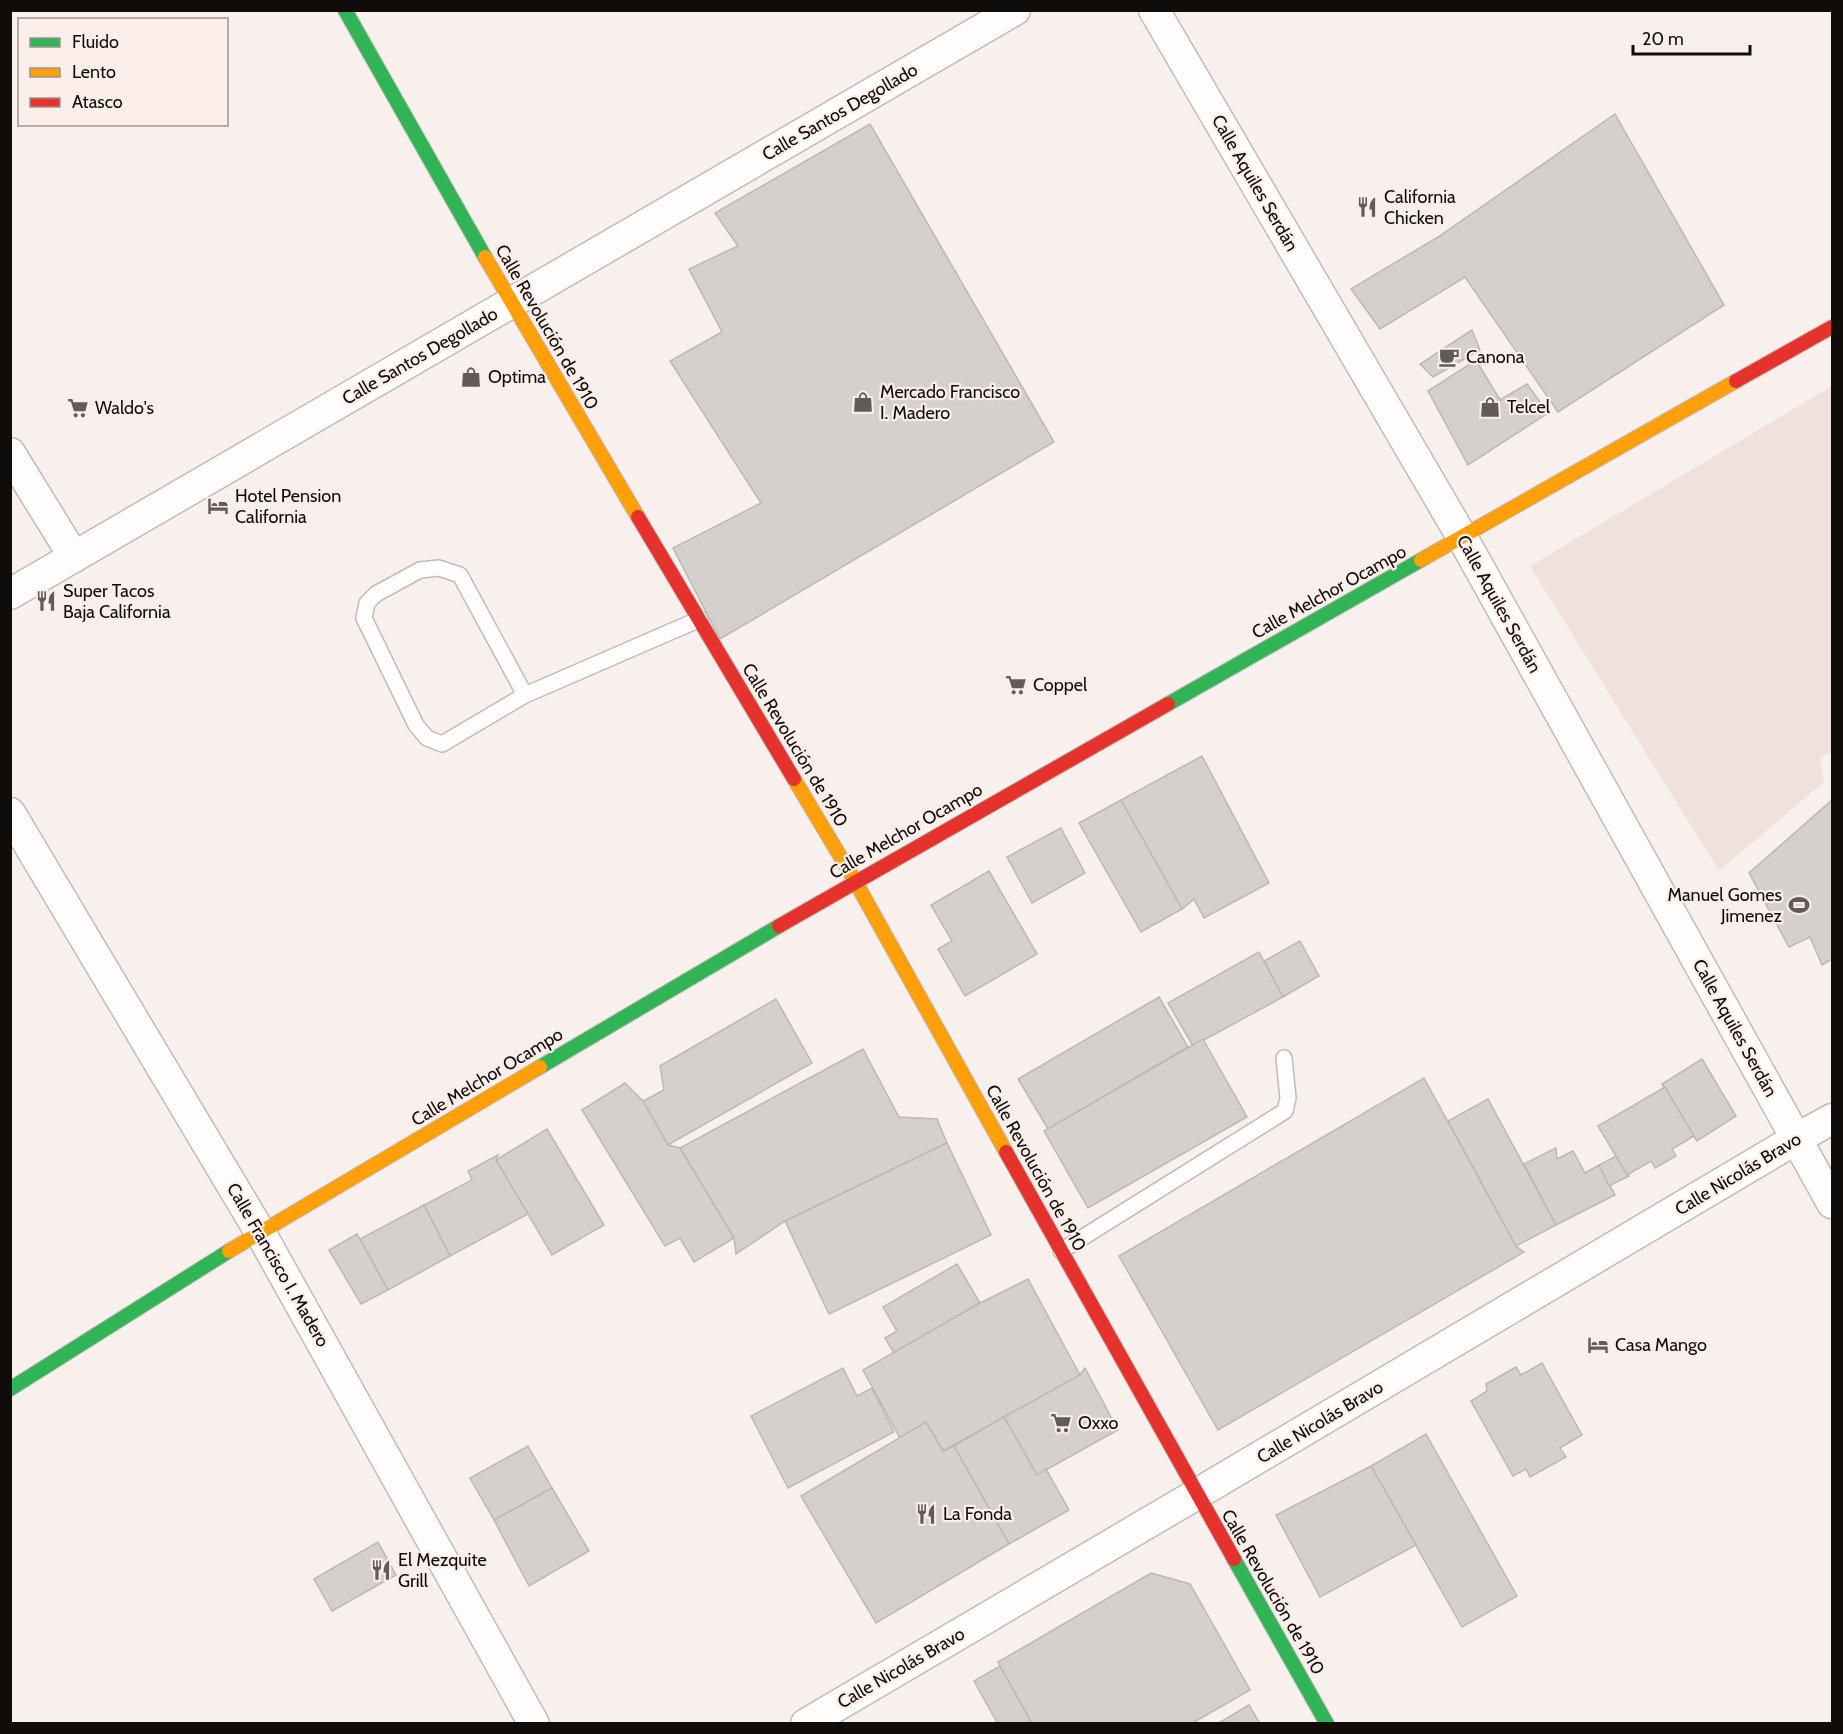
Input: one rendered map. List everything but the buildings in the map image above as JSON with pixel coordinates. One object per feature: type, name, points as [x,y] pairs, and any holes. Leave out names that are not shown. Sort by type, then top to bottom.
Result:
[{"type":"street","name":"Calle Revolución de 1910","points":[[345,10],[511,303],[855,881],[1328,1724]]},
{"type":"street","name":"Calle Santos Degollado","points":[[10,594],[1015,10]]},
{"type":"street","name":"Calle Aquiles Serdán","points":[[1154,10],[1462,537],[1833,1203]]},
{"type":"street","name":"Calle Melchor Ocampo","points":[[10,1389],[260,1232],[855,881],[1833,327]]},
{"type":"street","points":[[10,453],[74,557]]},
{"type":"street","name":"Calle Francisco I. Madero","points":[[10,813],[260,1232],[534,1724]]},
{"type":"street","name":"Calle Nicolás Bravo","points":[[806,1724],[1796,1138],[1833,1119]]},
{"type":"lane","points":[[525,695],[460,575],[439,568],[420,570],[376,594],[367,603],[364,618],[416,726],[427,738],[442,744],[525,695],[700,619]]},
{"type":"lane","points":[[1061,1251],[1286,1111],[1288,1098],[1284,1058]]},
{"type":"shaded area","points":[[1832,386],[1832,752],[1820,758],[1824,782],[1719,871],[1530,566]]},
{"type":"traffic: fast","points":[[345,10],[485,257]]},
{"type":"traffic: fast","points":[[1168,704],[1421,560]]},
{"type":"traffic: fast","points":[[540,1067],[779,926]]},
{"type":"traffic: fast","points":[[10,1389],[229,1251]]},
{"type":"traffic: fast","points":[[1234,1559],[1327,1724]]},
{"type":"traffic: slow","points":[[485,257],[638,517]]},
{"type":"traffic: slow","points":[[1421,560],[1736,381]]},
{"type":"traffic: slow","points":[[794,779],[855,881],[1006,1152]]},
{"type":"traffic: slow","points":[[229,1251],[540,1067]]},
{"type":"traffic: jam","points":[[1736,381],[1832,327]]},
{"type":"traffic: jam","points":[[638,517],[794,779]]},
{"type":"traffic: jam","points":[[779,926],[1168,704]]},
{"type":"traffic: jam","points":[[1006,1152],[1234,1559]]},
{"type":"place","name":"California Chicken","points":[[1367,207]]},
{"type":"place","name":"Canona","points":[[1449,357]]},
{"type":"place","name":"Optima","points":[[471,377]]},
{"type":"place","name":"Mercado Francisco I. Madero","points":[[863,402]]},
{"type":"place","name":"Telcel","points":[[1490,407]]},
{"type":"place","name":"Waldo's","points":[[78,408]]},
{"type":"place","name":"Hotel Pension California","points":[[218,506]]},
{"type":"place","name":"Super Tacos Baja California","points":[[46,601]]},
{"type":"place","name":"Coppel","points":[[1016,685]]},
{"type":"place","name":"Manuel Gomes Jimenez","points":[[1799,905]]},
{"type":"place","name":"Casa Mango","points":[[1598,1345]]},
{"type":"place","name":"Oxxo","points":[[1061,1423]]},
{"type":"place","name":"La Fonda","points":[[926,1514]]},
{"type":"place","name":"El Mezquite Grill","points":[[381,1570]]}]
